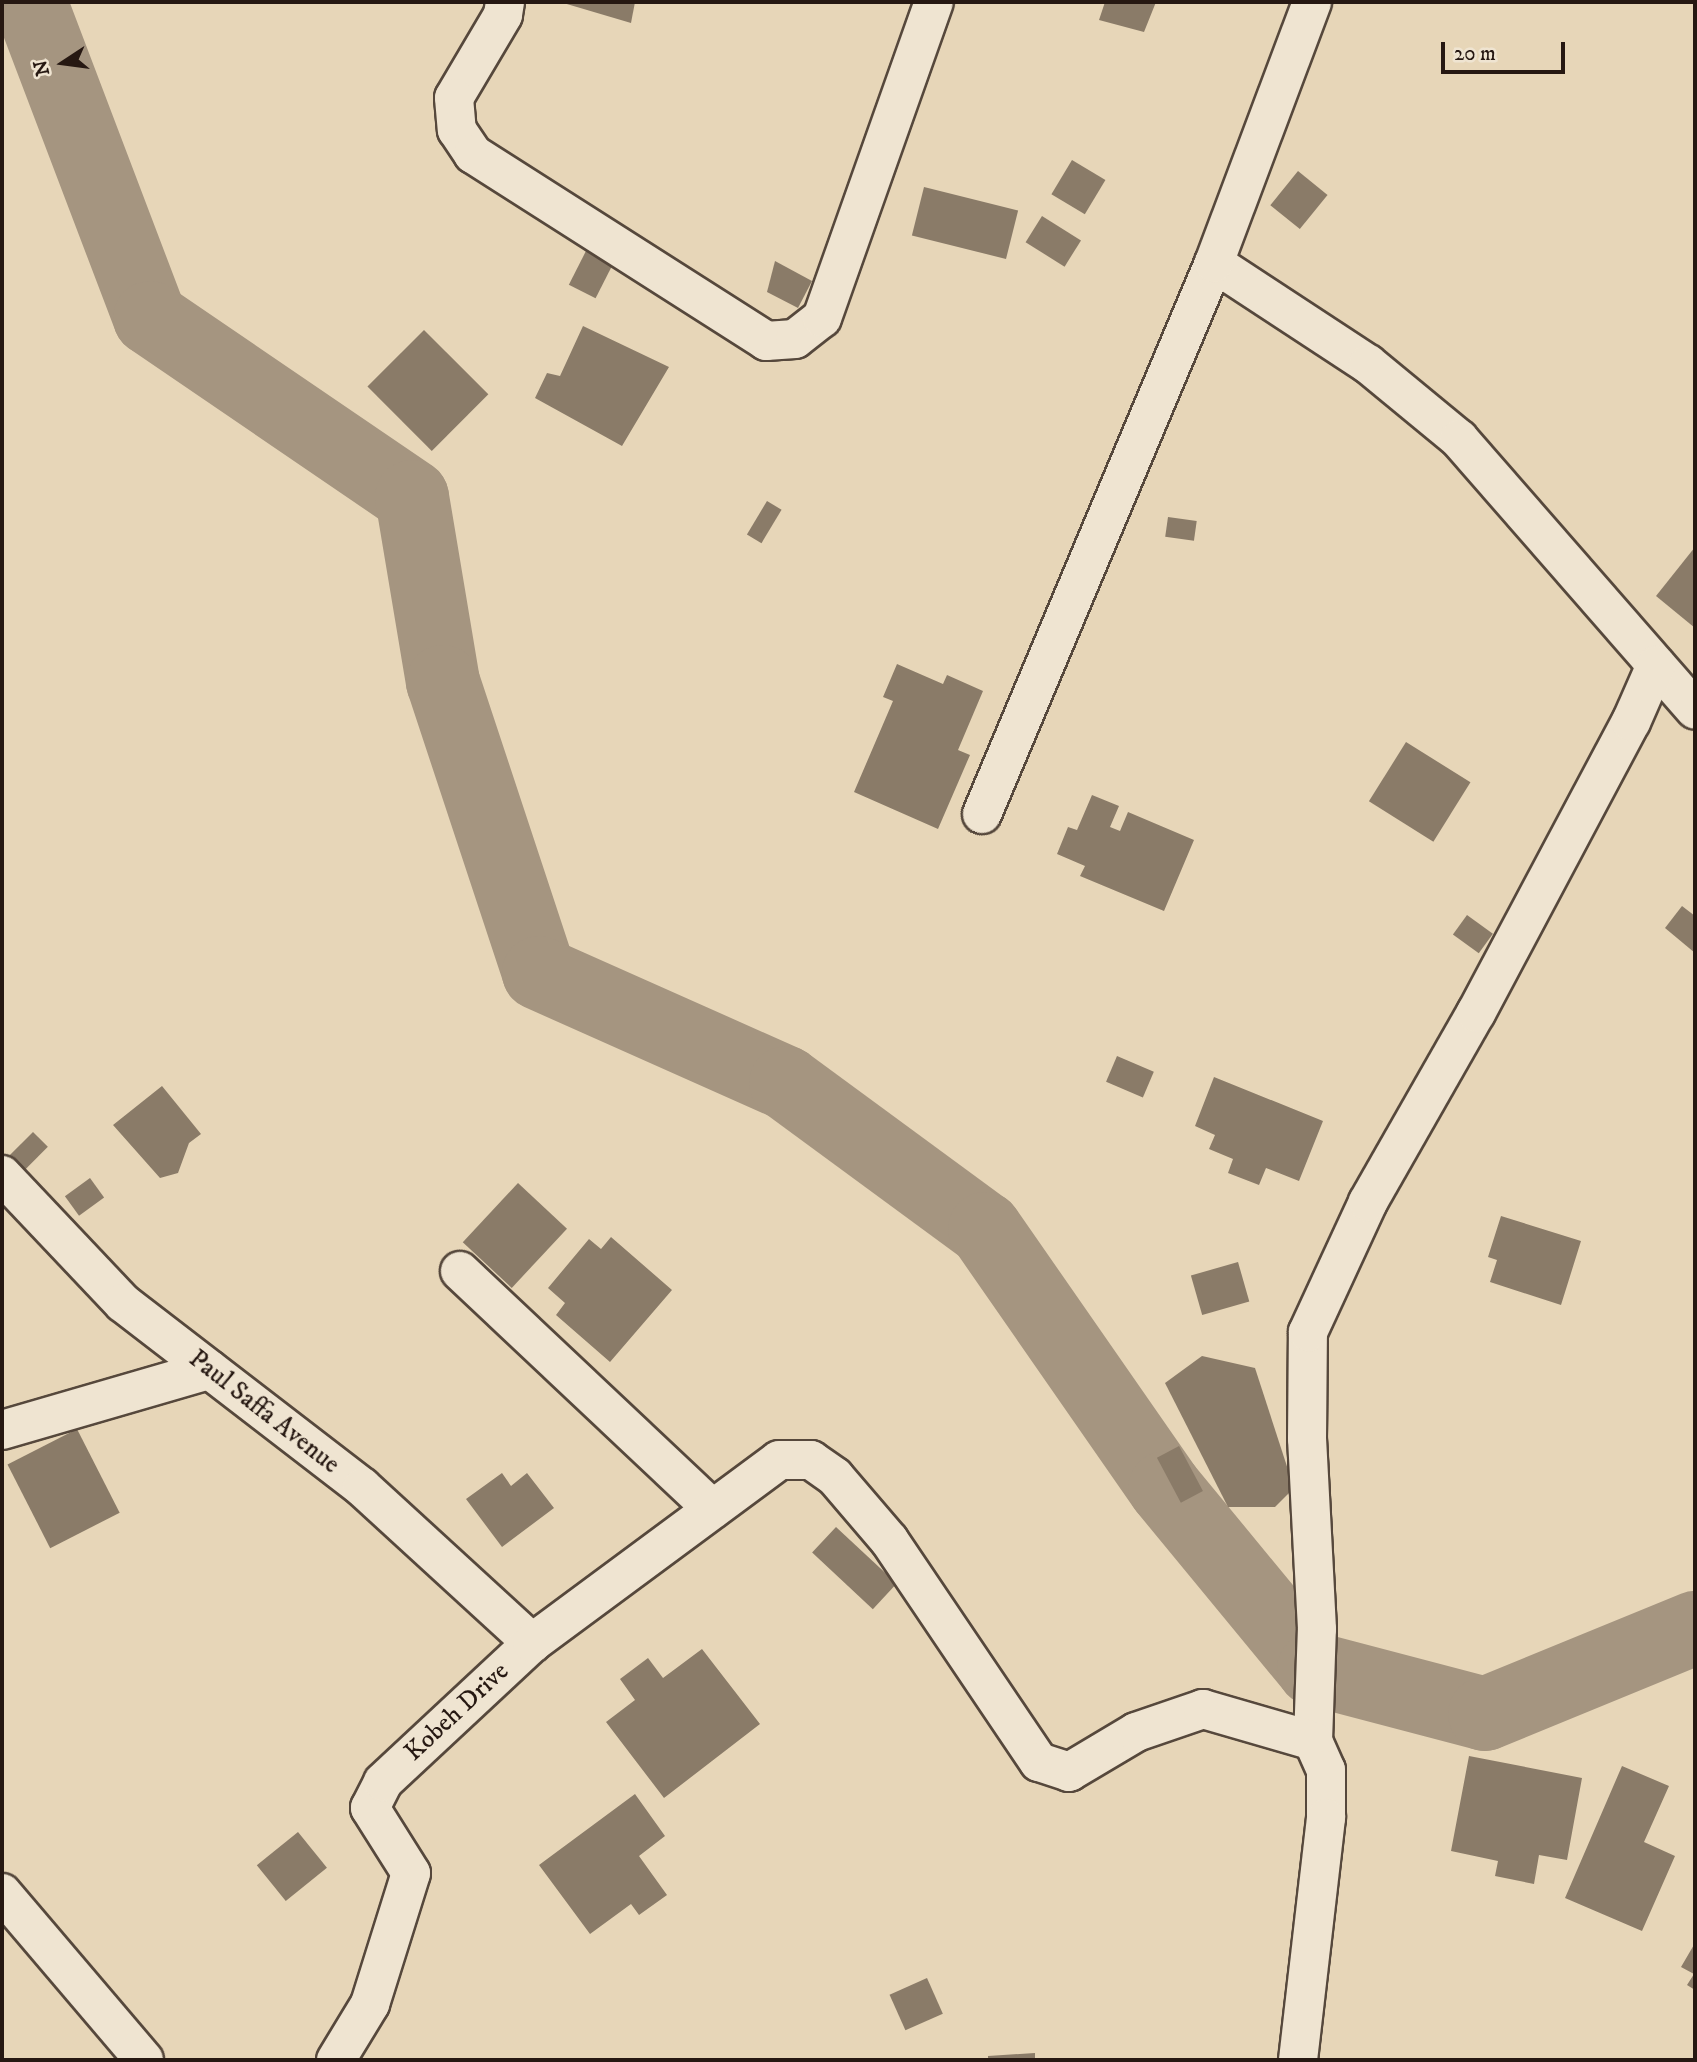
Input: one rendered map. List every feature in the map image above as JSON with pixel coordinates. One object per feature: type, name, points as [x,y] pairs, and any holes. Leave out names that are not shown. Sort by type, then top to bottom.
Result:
[{"type":"street","points":[[505,2],[503,15],[454,98],[457,130],[473,154],[766,341],[795,339],[822,318],[934,2]]},
{"type":"street","points":[[982,814],[1214,263],[1312,2]]},
{"type":"street","points":[[1214,263],[1367,364],[1459,439],[1695,709]]},
{"type":"street","points":[[1298,2060],[1326,1818],[1326,1770],[1313,1741],[1317,1629],[1307,1439],[1308,1332],[1368,1202],[1482,1001],[1631,722],[1656,665]]},
{"type":"street","name":"Paul Saffa Avenue","points":[[2,1175],[123,1303],[362,1487],[532,1643]]},
{"type":"street","points":[[460,1271],[713,1509]]},
{"type":"street","points":[[2,1430],[209,1370]]},
{"type":"street","name":"Kobeh Drive","points":[[335,2060],[370,2004],[411,1873],[370,1808],[383,1782],[532,1643],[779,1460],[811,1460],[835,1477],[889,1540],[1039,1762],[1069,1772],[1136,1732],[1203,1709],[1313,1741]]},
{"type":"street","points":[[2,1893],[144,2060]]},
{"type":"building","points":[[560,2],[635,2],[631,23]]},
{"type":"building","points":[[1105,2],[1156,2],[1144,32],[1099,20]]},
{"type":"building","points":[[1072,160],[1105,180],[1085,214],[1051,194]]},
{"type":"building","points":[[1298,171],[1328,195],[1300,229],[1270,205]]},
{"type":"building","points":[[924,187],[1018,210],[1006,259],[912,236]]},
{"type":"building","points":[[1042,216],[1081,240],[1065,267],[1026,242]]},
{"type":"building","points":[[587,249],[614,263],[596,298],[569,285]]},
{"type":"building","points":[[775,261],[812,281],[798,308],[767,292]]},
{"type":"building","points":[[583,326],[669,367],[622,446],[535,398],[547,373],[560,376]]},
{"type":"building","points":[[424,330],[488,394],[432,451],[367,387]]},
{"type":"building","points":[[767,501],[782,510],[761,543],[747,534]]},
{"type":"building","points":[[1168,517],[1197,521],[1194,541],[1165,537]]},
{"type":"building","points":[[1695,547],[1695,628],[1656,596]]},
{"type":"building","points":[[897,664],[943,684],[947,675],[983,691],[958,750],[970,755],[938,829],[854,792],[893,701],[883,697]]},
{"type":"building","points":[[1406,742],[1470,782],[1433,842],[1369,801]]},
{"type":"building","points":[[1092,795],[1119,806],[1110,827],[1120,831],[1128,812],[1194,840],[1164,911],[1080,876],[1085,866],[1057,854],[1068,827],[1077,830]]},
{"type":"building","points":[[1682,906],[1695,916],[1695,953],[1665,928]]},
{"type":"building","points":[[1467,915],[1493,934],[1479,953],[1453,934]]},
{"type":"building","points":[[1117,1056],[1154,1072],[1143,1097],[1106,1082]]},
{"type":"building","points":[[1214,1077],[1323,1121],[1299,1181],[1266,1168],[1259,1185],[1228,1173],[1233,1159],[1209,1149],[1215,1135],[1195,1126]]},
{"type":"building","points":[[162,1086],[201,1134],[189,1143],[178,1173],[160,1178],[113,1125]]},
{"type":"building","points":[[33,1132],[48,1147],[20,1174],[5,1160]]},
{"type":"building","points":[[90,1178],[104,1197],[79,1216],[65,1196]]},
{"type":"building","points":[[518,1183],[567,1229],[512,1288],[463,1242]]},
{"type":"building","points":[[1501,1216],[1581,1241],[1561,1305],[1490,1282],[1497,1260],[1488,1257]]},
{"type":"building","points":[[611,1237],[672,1290],[610,1362],[556,1315],[565,1303],[548,1288],[589,1239],[601,1249]]},
{"type":"building","points":[[1238,1262],[1249,1301],[1202,1315],[1191,1276]]},
{"type":"building","points":[[1202,1356],[1255,1368],[1294,1488],[1275,1507],[1228,1507],[1165,1383]]},
{"type":"building","points":[[77,1429],[120,1513],[50,1548],[8,1464]]},
{"type":"building","points":[[1179,1446],[1203,1491],[1181,1503],[1157,1458]]},
{"type":"building","points":[[502,1473],[511,1486],[527,1473],[554,1508],[502,1547],[466,1499]]},
{"type":"building","points":[[836,1527],[897,1584],[873,1609],[812,1553]]},
{"type":"building","points":[[702,1649],[760,1724],[664,1798],[606,1722],[635,1700],[620,1679],[648,1658],[663,1678]]},
{"type":"building","points":[[1469,1756],[1582,1778],[1567,1860],[1539,1855],[1534,1884],[1495,1876],[1498,1861],[1451,1851]]},
{"type":"building","points":[[1622,1766],[1669,1786],[1644,1842],[1675,1856],[1642,1931],[1565,1898]]},
{"type":"building","points":[[635,1794],[665,1836],[639,1856],[667,1895],[639,1915],[631,1904],[590,1934],[539,1865]]},
{"type":"building","points":[[298,1832],[327,1868],[286,1901],[257,1865]]},
{"type":"building","points":[[1695,1943],[1695,1990],[1687,1985],[1694,1974],[1681,1967]]},
{"type":"building","points":[[927,1978],[943,2014],[905,2030],[890,1995]]},
{"type":"building","points":[[1035,2053],[1035,2060],[988,2060],[988,2056]]},
{"type":"waterway","points":[[30,2],[150,318],[412,497],[443,682],[539,973],[786,1083],[985,1229],[1165,1488],[1314,1669],[1485,1714],[1695,1628]]}]
